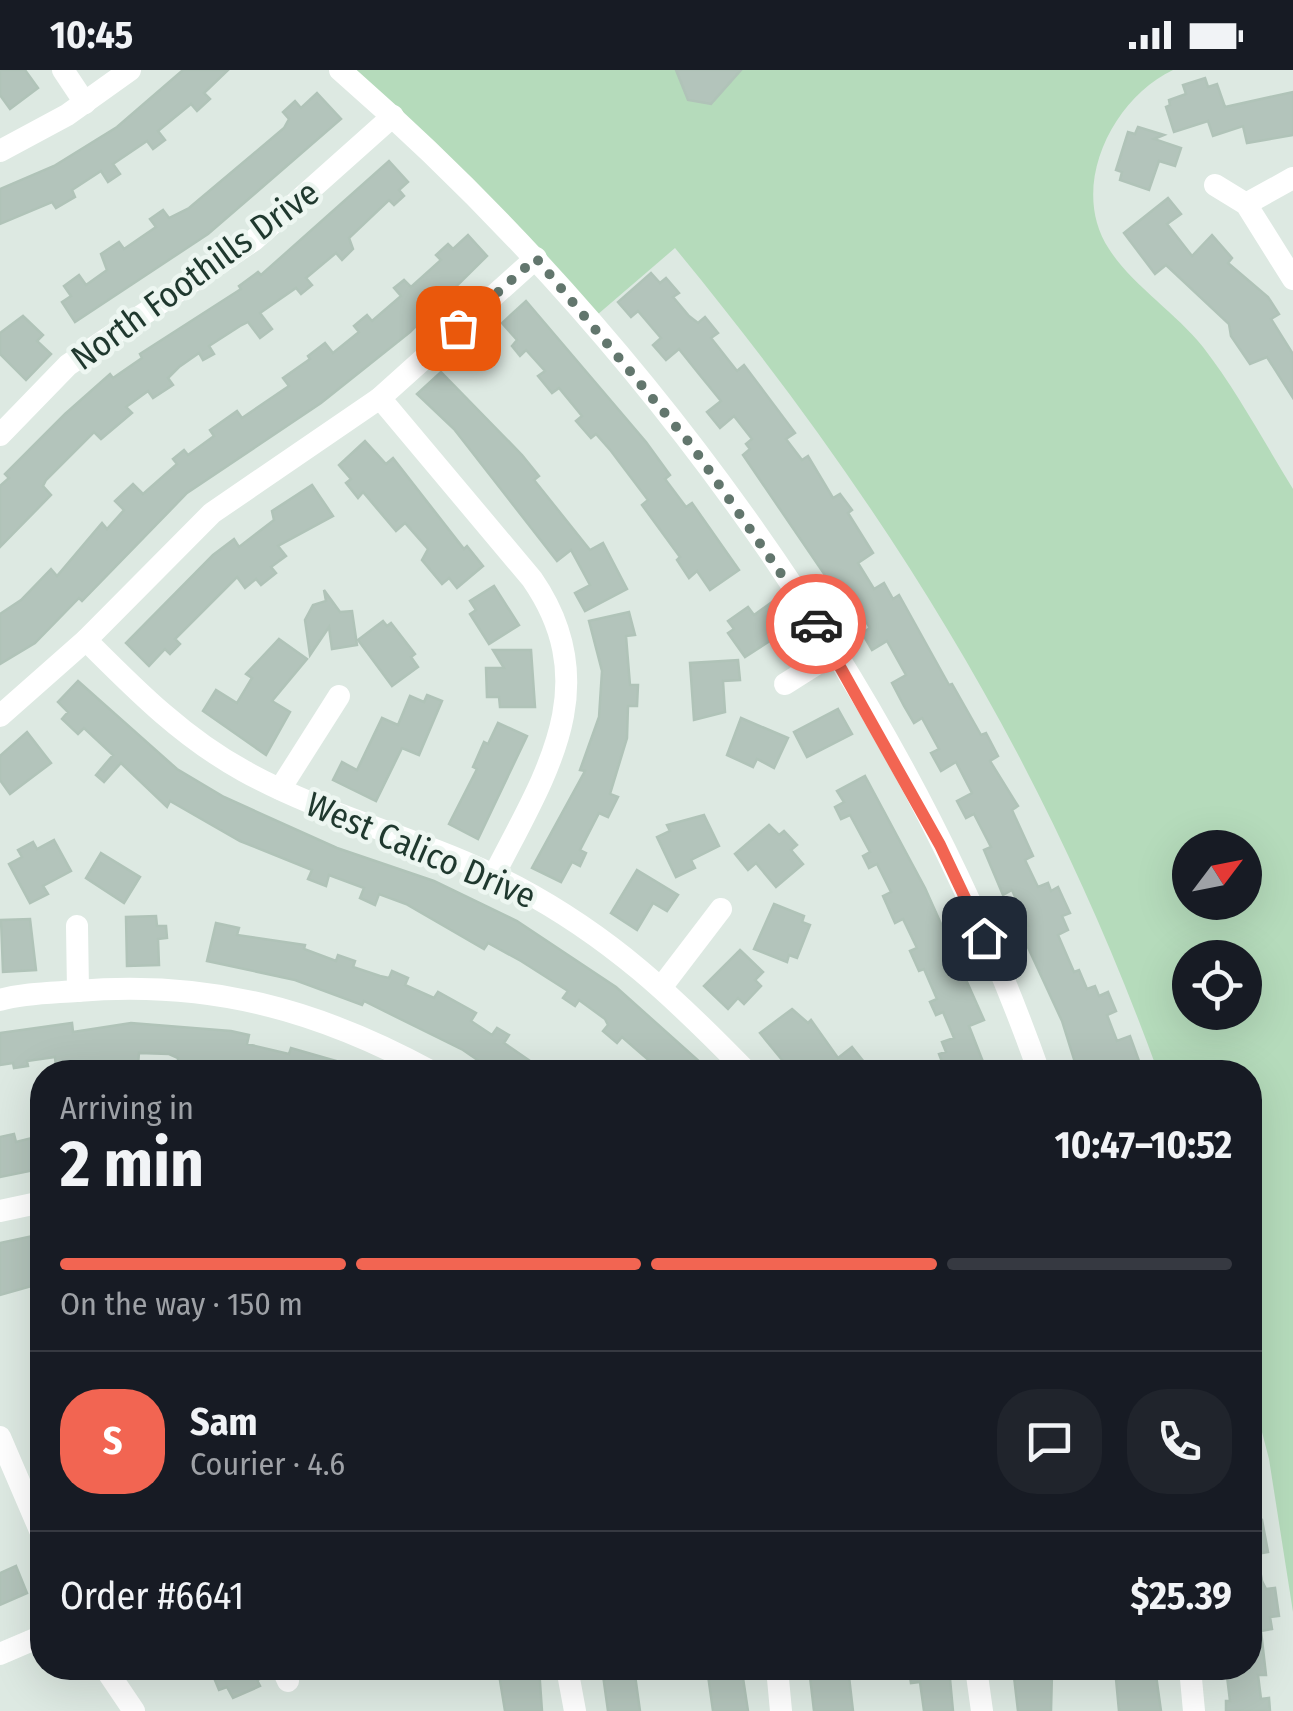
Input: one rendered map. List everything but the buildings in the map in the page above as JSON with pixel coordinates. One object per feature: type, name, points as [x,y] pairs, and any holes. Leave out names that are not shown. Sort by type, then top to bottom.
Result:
[{"type":"street","points":[[63,70],[86,103]]},
{"type":"street","points":[[0,151],[86,103],[130,70]]},
{"type":"street","points":[[340,70],[393,116],[536,258],[692,446],[834,653],[958,877],[1035,1060]]},
{"type":"street","name":"North Foothills Drive","points":[[1,433],[68,366],[254,240],[393,116]]},
{"type":"street","points":[[1246,204],[1293,178]]},
{"type":"street","points":[[1215,185],[1246,204],[1293,279]]},
{"type":"street","points":[[0,716],[86,640],[212,513],[380,398],[536,258]]},
{"type":"street","points":[[380,398],[532,579],[551,610],[563,646],[567,700],[561,733],[548,768],[494,875]]},
{"type":"street","name":"West Calico Drive","points":[[86,640],[182,731],[230,764],[280,789],[494,875],[570,916],[663,985],[735,1060]]},
{"type":"street","points":[[786,684],[834,653]]},
{"type":"street","points":[[280,789],[339,696]]},
{"type":"street","points":[[663,985],[721,909]]},
{"type":"street","points":[[77,926],[78,990]]},
{"type":"street","points":[[0,1000],[128,987],[240,996],[373,1040],[410,1060]]},
{"type":"street","points":[[0,1212],[30,1205]]},
{"type":"street","points":[[0,1437],[30,1507]]},
{"type":"street","points":[[0,1654],[30,1641]]},
{"type":"street","points":[[113,1680],[134,1711]]},
{"type":"street","points":[[569,1680],[574,1711]]},
{"type":"street","points":[[779,1680],[781,1711]]},
{"type":"street","points":[[978,1680],[982,1711]]},
{"type":"street","points":[[1191,1680],[1194,1711]]},
{"type":"green space","points":[[340,70],[1173,70],[1151,83],[1116,123],[1095,172],[1093,199],[1098,225],[1109,249],[1129,275],[1203,347],[1293,489],[1293,1612],[1262,1432],[1262,1060],[1153,1060],[1064,847],[1011,741],[891,539],[752,345],[675,248],[590,321]]},
{"type":"way so far","points":[[458,328],[536,258],[692,446],[816,624]]},
{"type":"route","points":[[816,624],[855,687],[958,877],[984,938]]}]
